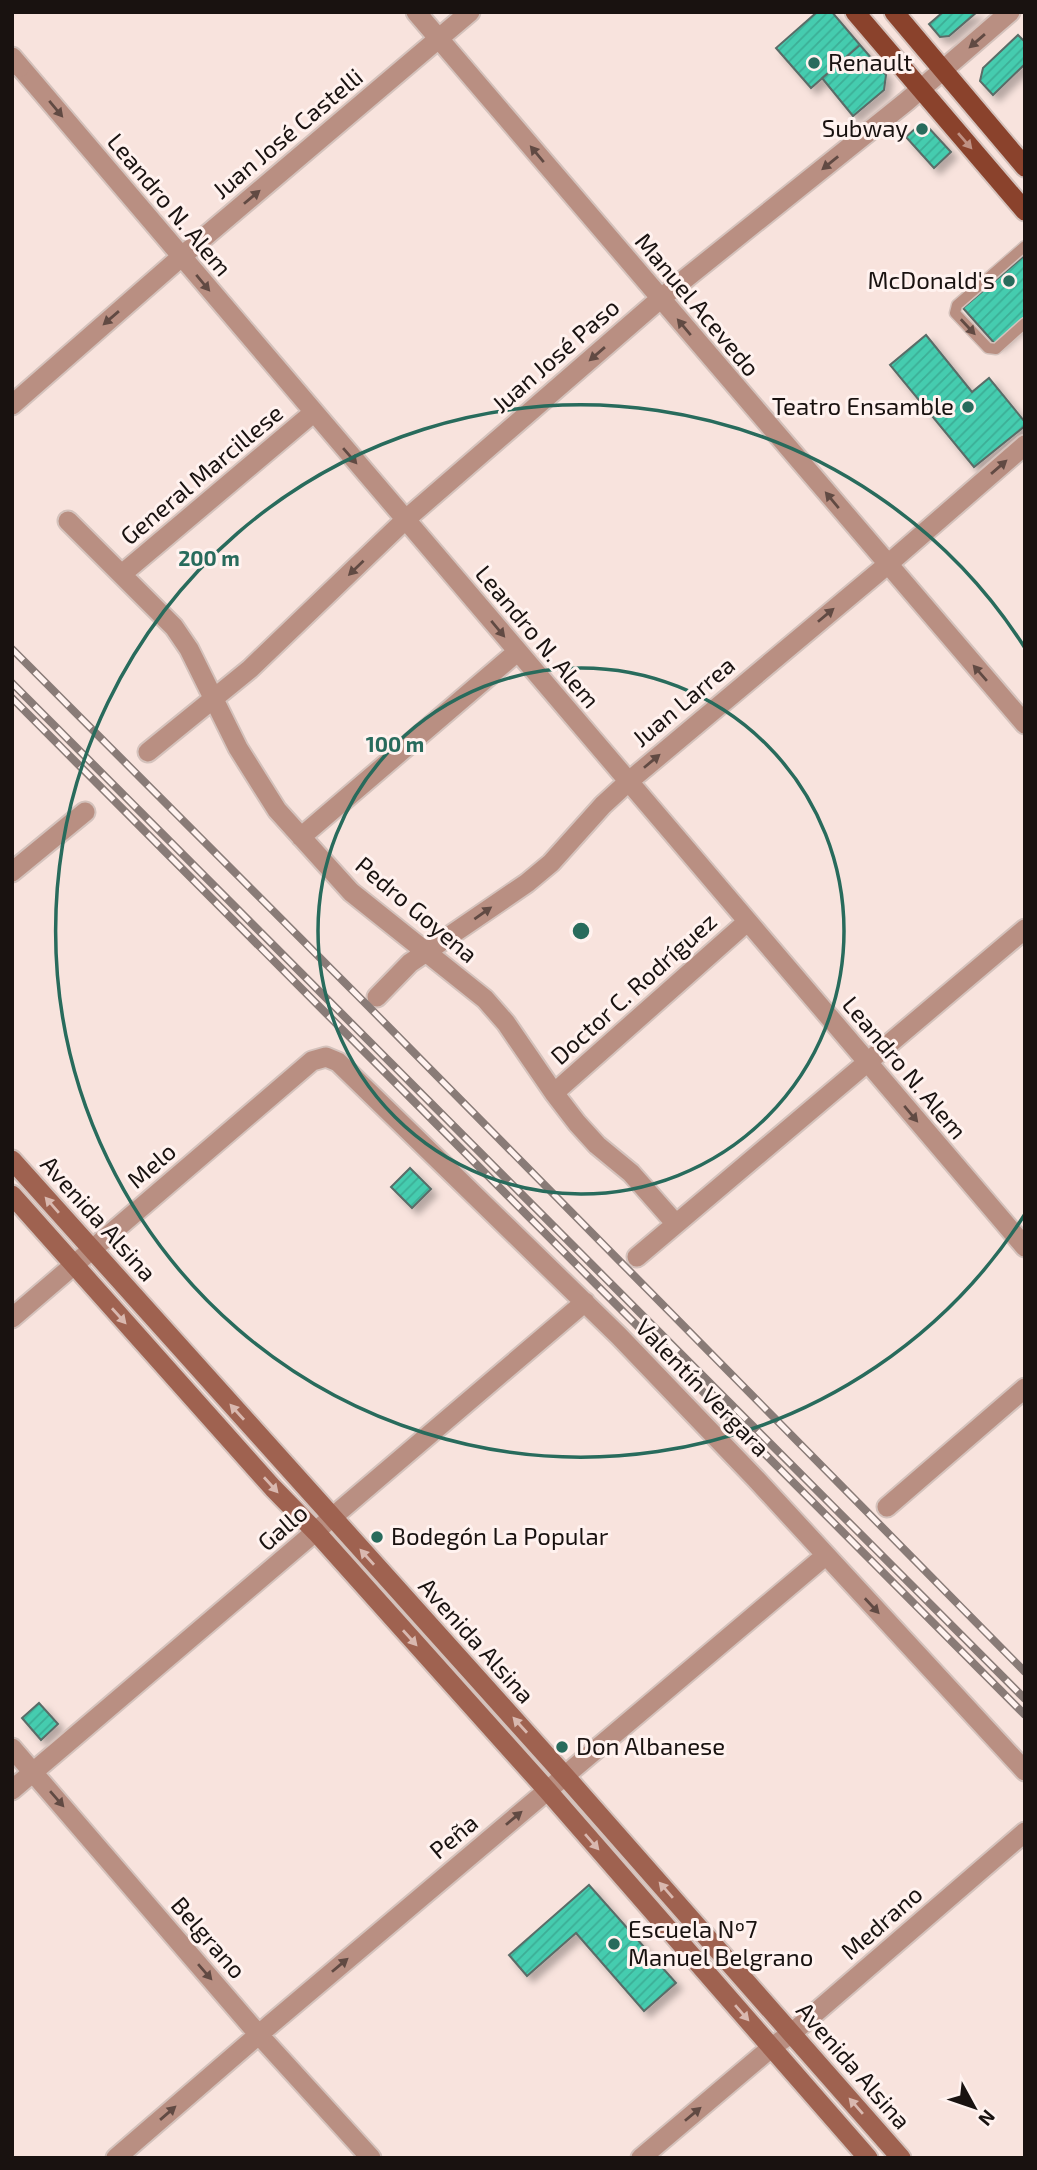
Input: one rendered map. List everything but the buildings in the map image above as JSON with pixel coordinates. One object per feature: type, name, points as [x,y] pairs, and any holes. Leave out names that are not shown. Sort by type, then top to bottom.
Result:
[{"type":"main road","points":[[855,12],[1025,211]]},
{"type":"main road","points":[[894,12],[1025,167]]},
{"type":"main road","name":"Avenida Alsina","points":[[12,1160],[565,1776],[901,2158]]},
{"type":"main road","name":"Avenida Alsina","points":[[12,1195],[547,1790],[868,2158]]},
{"type":"street","name":"Manuel Acevedo","points":[[416,12],[1025,724]]},
{"type":"street","name":"Juan José Castelli","points":[[12,405],[181,257],[470,12]]},
{"type":"street","name":"Juan José Paso","points":[[148,752],[250,669],[405,520],[660,299],[921,89],[1010,12]]},
{"type":"street","name":"Leandro N. Alem","points":[[15,62],[1025,1247]]},
{"type":"street","name":"General Marcillese","points":[[122,574],[313,413]]},
{"type":"street","name":"Juan Larrea","points":[[377,997],[410,963],[543,870],[628,782],[887,565],[1025,445]]},
{"type":"street","name":"Pedro Goyena","points":[[68,521],[174,627],[189,649],[254,775],[277,810],[351,892],[485,999],[506,1023],[554,1093],[584,1130],[597,1145],[631,1173],[676,1224]]},
{"type":"street","points":[[301,837],[517,652]]},
{"type":"street","points":[[12,872],[85,812]]},
{"type":"street","name":"Doctor C. Rodríguez","points":[[554,1093],[747,922]]},
{"type":"street","points":[[637,1257],[1025,929]]},
{"type":"street","name":"Melo","points":[[12,1318],[312,1061],[326,1057]]},
{"type":"street","name":"Valentín Vergara","points":[[326,1057],[338,1062],[585,1302],[755,1478],[1025,1771]]},
{"type":"street","name":"Gallo","points":[[12,1790],[585,1302]]},
{"type":"street","points":[[887,1507],[1025,1388]]},
{"type":"street","name":"Peña","points":[[116,2158],[825,1556]]},
{"type":"street","name":"Belgrano","points":[[12,1748],[259,2035],[371,2158]]},
{"type":"street","name":"Medrano","points":[[641,2158],[792,2033],[1025,1832]]},
{"type":"lane","points":[[1025,246],[957,305],[955,313],[988,348],[996,349],[1025,323]]},
{"type":"railway","points":[[12,649],[1025,1672]]},
{"type":"railway","points":[[12,683],[1025,1699]]},
{"type":"railway","points":[[12,698],[1025,1715]]},
{"type":"place","name":"Renault","points":[[814,63]]},
{"type":"place","name":"Subway","points":[[922,129]]},
{"type":"place","name":"McDonald's","points":[[1009,281]]},
{"type":"place","name":"Teatro Ensamble","points":[[968,407]]},
{"type":"place","name":"Bodegón La Popular","points":[[377,1537]]},
{"type":"place","name":"Don Albanese","points":[[562,1747]]},
{"type":"place","name":"Escuela Nº7 Manuel Belgrano","points":[[614,1944]]}]
